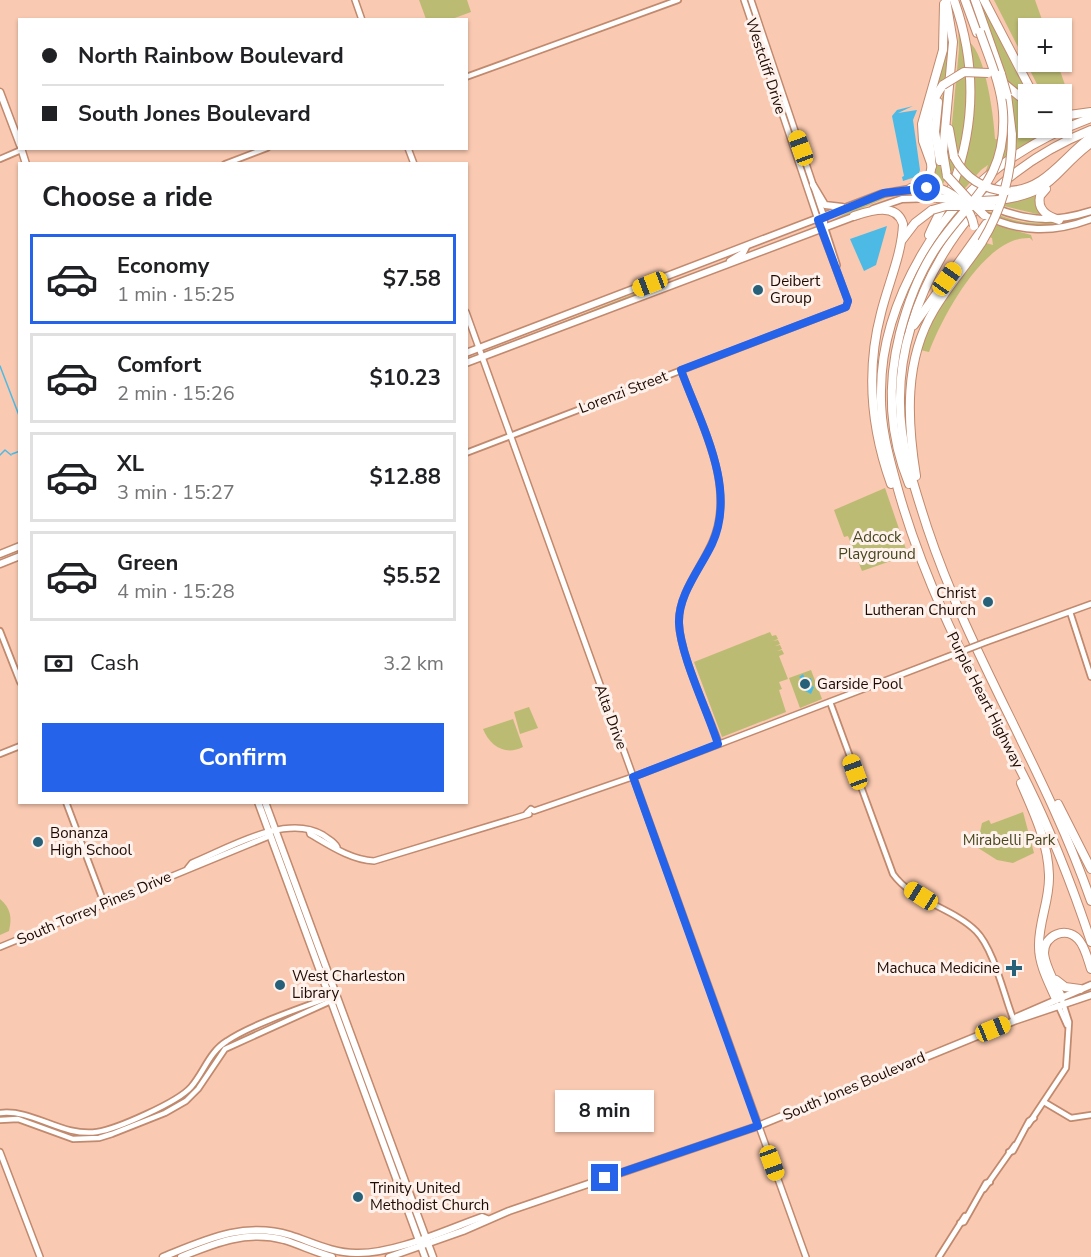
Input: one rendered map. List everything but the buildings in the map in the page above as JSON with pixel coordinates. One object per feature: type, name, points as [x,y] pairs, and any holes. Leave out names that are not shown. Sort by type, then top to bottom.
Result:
[{"type":"highway","points":[[932,166],[924,143],[922,124],[943,47],[945,0]]},
{"type":"highway","points":[[945,0],[953,39],[943,150],[947,176]]},
{"type":"highway","points":[[953,0],[957,45],[949,135],[954,157],[962,170],[976,182],[992,189],[1007,191],[1027,189],[1042,181],[1091,137]]},
{"type":"highway","points":[[920,256],[953,185],[969,121],[970,62],[962,24],[953,0]]},
{"type":"highway","points":[[897,487],[891,455],[888,403],[891,364],[898,333],[911,297],[930,258],[980,194],[999,152],[1003,122],[1001,98],[967,0]]},
{"type":"highway","points":[[922,512],[909,416],[914,360],[931,314],[993,223],[1006,187],[1012,135],[1007,95],[975,0]]},
{"type":"highway","points":[[984,0],[1028,84]]},
{"type":"highway","points":[[911,189],[927,180],[932,166],[929,120],[934,102],[944,85],[964,72],[988,73],[1018,96]]},
{"type":"highway","points":[[944,85],[936,111],[935,135],[939,158],[947,176],[966,203],[974,226],[969,248]]},
{"type":"highway","points":[[1072,111],[1091,111]]},
{"type":"highway","points":[[1072,114],[1091,111]]},
{"type":"highway","name":"Purple Heart Highway","points":[[1091,118],[1040,141],[991,172],[961,199],[920,256],[894,314],[882,368],[883,427],[909,530],[946,623],[1049,832],[1091,942]]},
{"type":"highway","name":"Purple Heart Highway","points":[[1091,130],[1031,160],[1002,183],[975,210],[938,264],[910,331],[902,370],[900,415],[906,458],[928,530],[966,626],[1065,831],[1091,901]]},
{"type":"highway","points":[[1059,220],[1044,212],[1039,200],[1042,193],[1091,143]]},
{"type":"highway","points":[[898,250],[911,226],[932,210],[966,203],[999,200],[1038,190],[1063,170]]},
{"type":"highway","points":[[940,189],[984,215]]},
{"type":"highway","points":[[936,198],[992,206]]},
{"type":"highway","points":[[854,216],[884,210],[897,214],[903,224],[878,325],[872,388],[880,449],[909,530]]},
{"type":"highway","points":[[910,331],[987,223],[995,220]]},
{"type":"highway","points":[[898,333],[892,381],[894,433],[901,464],[928,530]]},
{"type":"highway","points":[[997,726],[1044,843],[1048,890],[1039,947],[1042,965],[1059,1001]]},
{"type":"highway","points":[[1032,759],[1080,843],[1091,869]]},
{"type":"highway","points":[[1059,1001],[1045,958],[1045,948],[1051,938],[1060,933],[1071,934],[1079,939],[1091,969]]},
{"type":"highway","points":[[1053,977],[1064,986],[1080,989]]},
{"type":"main road","points":[[355,0],[361,18]]},
{"type":"main road","name":"Westcliff Drive","points":[[744,0],[807,166],[823,229]]},
{"type":"main road","name":"Westcliff Drive","points":[[751,0],[781,100],[783,120],[802,175],[821,218]]},
{"type":"main road","points":[[0,92],[18,142]]},
{"type":"main road","points":[[783,120],[792,134],[796,135]]},
{"type":"main road","points":[[802,175],[807,166]]},
{"type":"main road","points":[[813,185],[827,206],[851,206]]},
{"type":"main road","points":[[468,352],[884,193],[911,189],[940,189]]},
{"type":"main road","points":[[468,362],[902,199],[936,198]]},
{"type":"main road","points":[[992,206],[1024,218],[1059,220],[1091,211]]},
{"type":"main road","points":[[984,215],[1015,227],[1042,230],[1070,226],[1091,219]]},
{"type":"main road","points":[[722,266],[743,254],[746,247]]},
{"type":"main road","name":"Alta Drive","points":[[468,318],[806,1257]]},
{"type":"main road","points":[[0,554],[18,547]]},
{"type":"main road","points":[[0,564],[18,557]]},
{"type":"main road","name":"South Torrey Pines Drive","points":[[309,830],[316,837],[358,859],[381,860],[527,813],[533,814],[534,811],[633,777],[1091,604]]},
{"type":"main road","points":[[259,804],[272,832],[396,1156],[422,1238],[425,1257]]},
{"type":"main road","points":[[265,804],[272,832]]},
{"type":"main road","name":"South Torrey Pines Drive","points":[[0,947],[265,833],[292,827],[309,830],[332,841],[337,847]]},
{"type":"main road","name":"South Torrey Pines Drive","points":[[201,862],[217,858],[267,837],[272,832]]},
{"type":"main road","points":[[316,837],[332,841]]},
{"type":"main road","points":[[217,858],[233,846]]},
{"type":"main road","name":"South Jones Boulevard","points":[[1059,1001],[1091,985]]},
{"type":"main road","name":"South Jones Boulevard","points":[[389,1257],[484,1223],[487,1219],[758,1126],[1015,1020],[1031,1009],[1091,994]]},
{"type":"main road","points":[[334,998],[383,1143],[422,1238]]},
{"type":"main road","points":[[383,1143],[396,1156]]},
{"type":"main road","points":[[0,1152],[40,1257]]},
{"type":"main road","name":"South Jones Boulevard","points":[[181,1257],[234,1235],[272,1238],[347,1253],[369,1253],[482,1217],[487,1219]]},
{"type":"main road","name":"South Jones Boulevard","points":[[163,1257],[234,1235],[267,1230],[313,1247],[332,1257]]},
{"type":"main road","points":[[424,1245],[433,1257]]},
{"type":"street","points":[[468,75],[678,0]]},
{"type":"street","points":[[0,159],[18,149]]},
{"type":"street","points":[[230,162],[262,150]]},
{"type":"street","name":"Westcliff Drive","points":[[823,229],[848,301],[847,306]]},
{"type":"street","name":"Lorenzi Street","points":[[468,452],[847,306]]},
{"type":"street","points":[[681,370],[715,465],[721,490],[716,535],[685,596],[679,621],[684,648],[718,744]]},
{"type":"street","points":[[1070,612],[1091,677]]},
{"type":"street","points":[[0,631],[18,677]]},
{"type":"street","points":[[830,702],[892,874],[979,935],[988,949],[1015,1020]]},
{"type":"street","points":[[0,754],[18,747]]},
{"type":"street","points":[[67,804],[104,903]]},
{"type":"street","points":[[0,1113],[29,1116],[60,1129],[82,1133],[99,1132],[176,1100],[186,1092],[214,1051],[230,1039],[334,998]]},
{"type":"street","points":[[0,1120],[26,1122],[61,1136],[81,1139],[99,1138],[122,1131],[165,1113],[190,1097],[225,1049],[334,998]]},
{"type":"street","points":[[938,1256],[1034,1118],[1062,1073],[1069,1045],[1067,1025],[1059,1001]]},
{"type":"street","points":[[247,1032],[249,1038]]},
{"type":"street","points":[[186,1092],[190,1097]]},
{"type":"street","points":[[1044,1102],[1071,1119],[1091,1115]]},
{"type":"street","points":[[26,1122],[29,1116]]},
{"type":"street","points":[[120,1124],[122,1131]]},
{"type":"street","points":[[81,1139],[82,1133]]},
{"type":"green space","points":[[419,0],[467,0],[471,12],[455,18],[426,18]]},
{"type":"green space","points":[[978,0],[982,0],[1025,84],[1018,84],[1018,91],[1007,83]]},
{"type":"green space","points":[[994,0],[1035,0],[1041,18],[1018,18],[1018,47]]},
{"type":"green space","points":[[958,22],[965,62],[967,100],[963,138],[950,177],[944,152],[951,134],[959,49]]},
{"type":"green space","points":[[947,30],[950,34],[940,155],[939,106],[944,92],[943,81],[939,85],[924,134]]},
{"type":"green space","points":[[969,42],[980,59],[984,73],[991,103],[995,139],[1003,140],[1004,137],[1010,136],[1002,87],[1018,99],[1018,138],[1042,138],[1015,152],[985,173],[988,165],[981,170],[939,218],[973,118],[974,87]]},
{"type":"green space","points":[[1031,72],[1060,72],[1065,84],[1037,84]]},
{"type":"green space","points":[[932,113],[934,151],[945,179],[943,184],[928,182]]},
{"type":"green space","points":[[911,190],[940,191],[888,197],[829,222],[879,196]]},
{"type":"green space","points":[[1039,194],[1041,215],[1004,206],[1005,203]]},
{"type":"green space","points":[[988,211],[1012,220],[1032,223],[1076,218],[1083,220],[1045,226],[1023,225],[986,213]]},
{"type":"green space","points":[[992,224],[1031,235],[1033,241],[1030,238],[1013,241],[997,250],[982,263],[955,299],[929,352],[920,350],[940,306],[986,243],[993,245],[992,238],[983,234]]},
{"type":"green space","points":[[664,282],[609,306],[489,351]]},
{"type":"green space","name":"Adcock Playground","points":[[885,488],[908,555],[862,571],[848,536],[844,537],[834,510]]},
{"type":"green space","points":[[770,632],[778,639],[773,641],[778,640],[780,644],[775,646],[780,645],[782,649],[777,651],[782,650],[784,654],[779,656],[788,679],[779,682],[782,689],[779,690],[786,712],[722,737],[694,662]]},
{"type":"green space","points":[[811,670],[822,699],[800,708],[789,678]]},
{"type":"green space","points":[[529,707],[538,728],[520,734],[514,712]]},
{"type":"green space","points":[[513,719],[523,747],[516,750],[504,750],[494,745],[483,729]]},
{"type":"green space","name":"Mirabelli Park","points":[[1023,812],[1034,853],[1013,863],[997,860],[972,844],[980,832],[982,823],[989,820],[991,824]]},
{"type":"green space","points":[[0,899],[10,914],[10,922],[9,931],[0,935]]},
{"type":"water","points":[[913,106],[898,113],[917,110],[913,120],[920,170],[918,176],[903,181],[904,176],[892,116],[897,110]]},
{"type":"water","points":[[887,226],[876,265],[864,271],[850,239]]},
{"type":"water","name":"Garside Pool","points":[[803,674],[805,679],[811,678],[812,682],[807,684],[814,687],[811,694],[805,691],[803,680],[799,677]]},
{"type":"waterway","points":[[0,366],[18,413]]},
{"type":"waterway","points":[[0,455],[5,450],[11,455]]},
{"type":"waterway","points":[[12,454],[18,452]]},
{"type":"place","name":"Deibert Group","points":[[758,290]]},
{"type":"place","name":"Christ Lutheran Church","points":[[988,602]]},
{"type":"place","name":"Garside Pool","points":[[805,684]]},
{"type":"place","name":"Bonanza High School","points":[[38,842]]},
{"type":"place","name":"Machuca Medicine","points":[[1014,968]]},
{"type":"place","name":"West Charleston Library","points":[[280,985]]},
{"type":"place","name":"Trinity United Methodist Church","points":[[358,1197]]},
{"type":"route","points":[[605,1178],[758,1126],[633,777],[718,744],[682,641],[679,621],[685,596],[716,535],[720,518],[721,490],[715,465],[681,370],[846,307],[848,301],[818,220],[884,193],[900,189],[927,188]]}]
